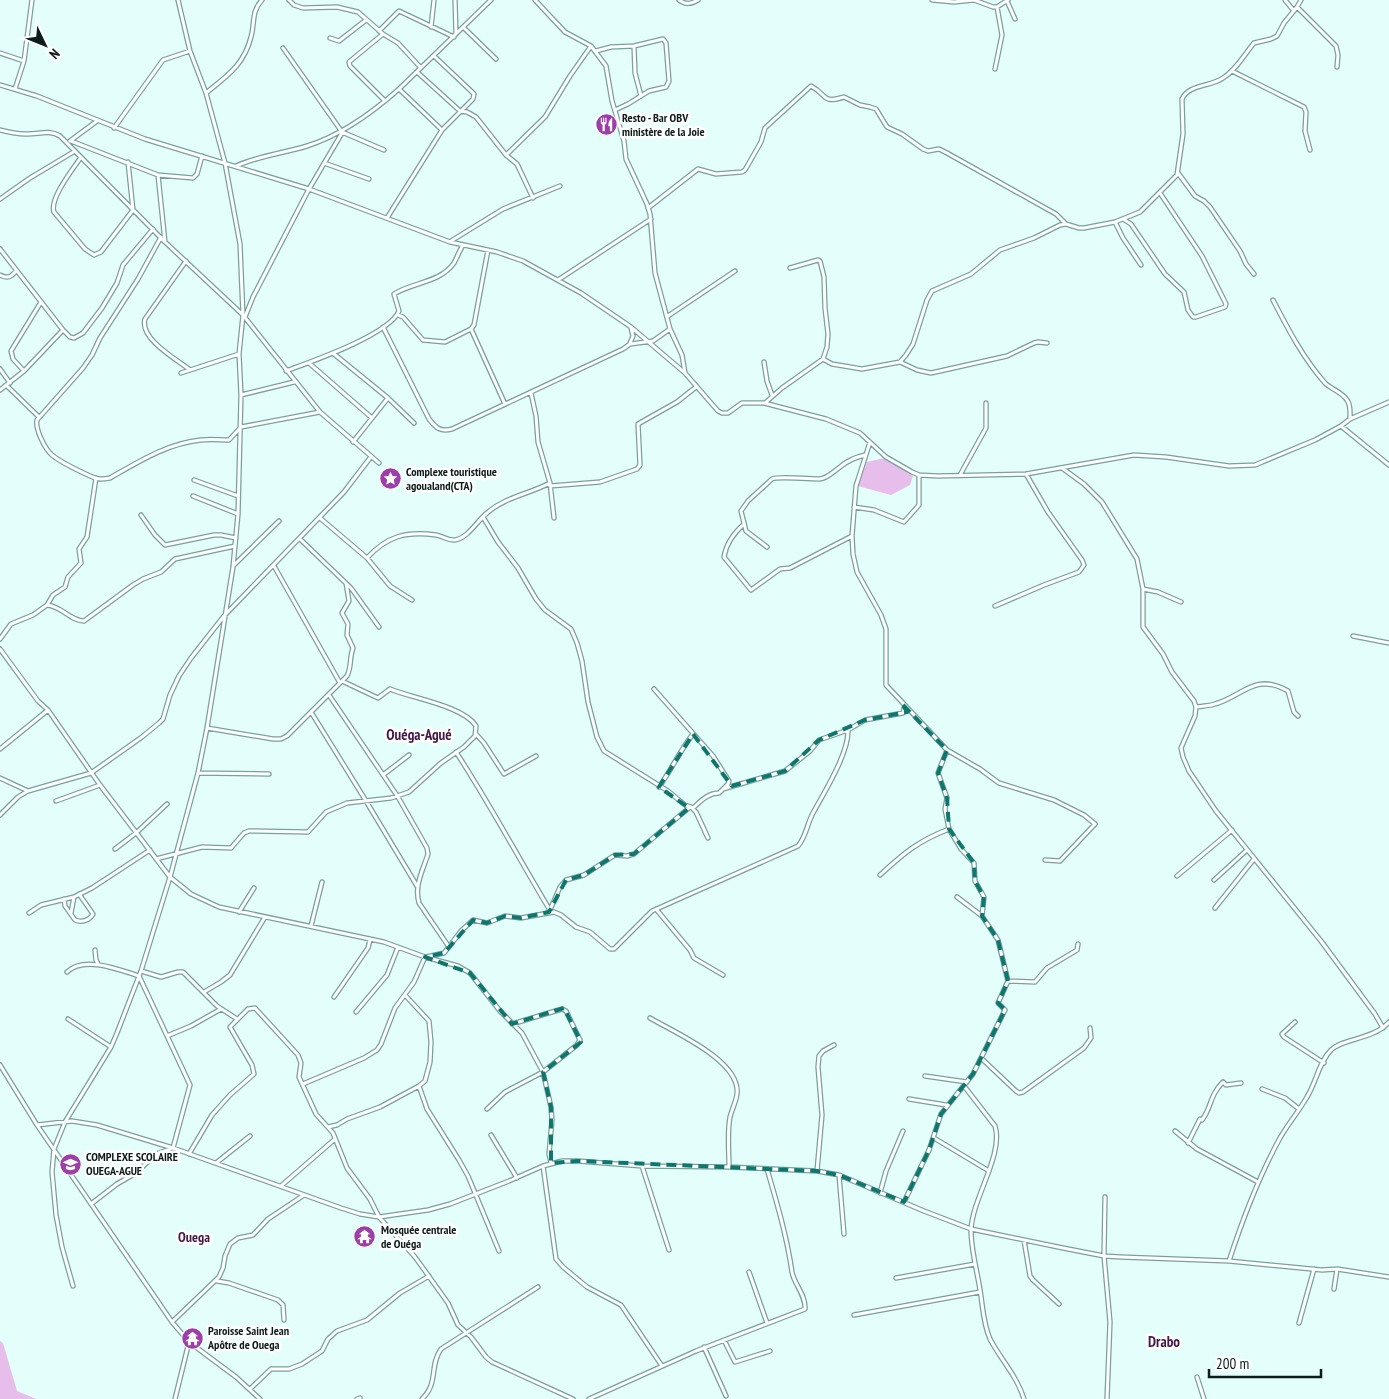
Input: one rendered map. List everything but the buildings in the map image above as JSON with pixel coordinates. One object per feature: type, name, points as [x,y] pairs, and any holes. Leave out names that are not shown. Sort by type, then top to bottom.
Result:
[{"type":"street","points":[[15,89],[24,61],[32,0]]},
{"type":"street","points":[[73,1286],[62,1247],[56,1215],[52,1172],[54,1149],[65,1122],[110,1047],[124,1017],[141,971],[170,877],[198,773],[207,728],[232,567],[238,514],[241,427],[239,354],[244,316],[240,244],[225,163],[206,93],[190,51],[178,0]]},
{"type":"street","points":[[206,93],[232,72],[242,60],[252,34],[255,10],[262,0]]},
{"type":"street","points":[[289,0],[294,5],[304,8],[338,7],[358,12],[381,33],[398,43],[421,68]]},
{"type":"street","points":[[431,27],[434,0]]},
{"type":"street","points":[[455,0],[455,36]]},
{"type":"street","points":[[236,166],[310,145],[342,132],[399,89],[491,0]]},
{"type":"street","points":[[535,0],[565,32],[591,46],[606,66],[629,168],[639,186],[651,219],[655,273],[670,328],[682,355],[685,373]]},
{"type":"street","points":[[679,0],[691,4],[698,0]]},
{"type":"street","points":[[932,0],[954,2],[974,0],[988,6],[997,7],[1007,1],[1015,19]]},
{"type":"street","points":[[1285,0],[1294,11]]},
{"type":"street","points":[[648,208],[698,169],[716,174],[742,172],[745,170],[761,142],[765,128],[811,86],[828,100],[844,97],[860,105],[870,106],[876,110],[887,127],[902,134],[923,149],[939,149],[947,153],[1056,214],[1066,224],[1084,228],[1115,222],[1140,212],[1178,172],[1183,134],[1182,99],[1184,94],[1193,89],[1216,82],[1232,71],[1254,43],[1277,36],[1301,0]]},
{"type":"street","points":[[995,69],[1002,35],[997,7]]},
{"type":"street","points":[[1297,7],[1336,46],[1338,55],[1337,67]]},
{"type":"street","points":[[385,101],[350,66],[349,62],[381,33],[399,11],[431,27],[455,36]]},
{"type":"street","points":[[330,38],[339,41],[366,20]]},
{"type":"street","points":[[464,28],[496,59]]},
{"type":"street","points":[[596,51],[611,47],[634,46],[662,39],[666,43],[668,85],[649,91],[615,110]]},
{"type":"street","points":[[506,155],[545,117],[591,46]]},
{"type":"street","points":[[634,46],[635,73],[641,96]]},
{"type":"street","points":[[283,48],[342,132],[384,150]]},
{"type":"street","points":[[114,128],[160,63],[166,58],[190,51]]},
{"type":"street","points":[[0,53],[24,61]]},
{"type":"street","points":[[387,218],[442,130],[473,99],[474,94],[434,56]]},
{"type":"street","points":[[1232,71],[1304,108],[1306,112],[1305,131],[1310,150]]},
{"type":"street","points":[[417,72],[460,111],[467,112],[476,117],[506,155],[519,168],[533,198]]},
{"type":"street","points":[[0,85],[37,96],[145,140],[309,189],[450,242],[488,250],[523,261],[581,293],[631,327],[685,373],[718,411],[728,413],[742,403],[764,403],[835,421],[860,433],[897,464],[919,475],[1026,474],[1134,455],[1166,457],[1229,466],[1255,465],[1302,446],[1341,426],[1350,419],[1389,402]]},
{"type":"street","points":[[399,89],[442,130]]},
{"type":"street","points":[[69,142],[97,120]]},
{"type":"street","points":[[0,130],[27,134],[54,132],[69,142],[128,162],[158,175],[193,178],[197,174],[202,156]]},
{"type":"street","points":[[244,316],[309,189],[342,132]]},
{"type":"street","points":[[69,142],[75,151],[166,242],[244,316],[294,382],[320,412],[379,464]]},
{"type":"street","points":[[0,199],[30,178],[75,151]]},
{"type":"street","points":[[81,157],[53,202],[52,207],[85,250],[94,255],[98,254],[134,210],[128,162]]},
{"type":"street","points":[[324,163],[369,179]]},
{"type":"street","points":[[1178,172],[1195,196],[1210,206],[1254,274]]},
{"type":"street","points":[[158,175],[166,242]]},
{"type":"street","points":[[450,242],[503,209],[560,186]]},
{"type":"street","points":[[1123,219],[1131,224],[1164,274],[1184,292],[1188,310],[1193,317],[1225,307],[1226,304],[1202,256],[1160,193]]},
{"type":"street","points":[[558,280],[651,219]]},
{"type":"street","points":[[1115,222],[1123,238],[1142,265]]},
{"type":"street","points":[[900,362],[913,344],[927,300],[932,291],[971,274],[1000,250],[1066,224]]},
{"type":"street","points":[[0,249],[63,330],[70,337],[74,338],[83,333],[112,292],[124,265],[153,229]]},
{"type":"street","points":[[161,237],[127,298],[100,338],[92,355],[83,368],[36,421],[45,446],[52,455],[96,478],[110,478],[147,458],[185,442],[229,440],[241,427],[320,412]]},
{"type":"street","points":[[286,371],[334,354],[363,340],[383,327],[398,315],[399,312],[394,294],[439,276],[454,262],[463,244]]},
{"type":"street","points":[[398,315],[403,317],[423,340],[445,342],[471,328],[474,325],[488,250]]},
{"type":"street","points":[[186,261],[143,325],[145,331],[167,354],[190,370]]},
{"type":"street","points":[[764,403],[772,395],[823,359],[827,347],[828,334],[824,277],[820,261],[790,268]]},
{"type":"street","points":[[0,275],[6,278],[10,277],[16,271]]},
{"type":"street","points":[[668,316],[735,271]]},
{"type":"street","points":[[1273,300],[1306,358],[1327,384],[1347,400],[1350,406],[1350,419]]},
{"type":"street","points":[[24,371],[13,359],[11,351],[41,302]]},
{"type":"street","points":[[383,327],[429,419],[436,428],[443,431],[452,429],[531,393],[630,344],[653,341],[670,328]]},
{"type":"street","points":[[630,344],[633,336],[631,327]]},
{"type":"street","points":[[471,328],[505,404]]},
{"type":"street","points":[[0,390],[24,371],[63,330]]},
{"type":"street","points":[[823,359],[832,364],[862,369],[900,362],[917,370],[931,373],[1009,355],[1020,348],[1038,342],[1046,343]]},
{"type":"street","points":[[181,374],[239,354]]},
{"type":"street","points":[[334,354],[388,398],[414,423]]},
{"type":"street","points":[[309,362],[372,418]]},
{"type":"street","points":[[764,362],[767,381],[772,395]]},
{"type":"street","points":[[0,369],[9,384],[39,417]]},
{"type":"street","points":[[241,396],[294,382]]},
{"type":"street","points":[[366,558],[378,546],[405,535],[416,533],[457,540],[483,517],[504,502],[550,485],[600,482],[637,469],[640,465],[638,424],[677,402],[696,387]]},
{"type":"street","points":[[531,393],[536,416],[538,442],[550,485],[554,518]]},
{"type":"street","points":[[353,442],[388,398]]},
{"type":"street","points":[[960,476],[986,428],[986,403]]},
{"type":"street","points":[[1341,426],[1389,465]]},
{"type":"street","points":[[870,442],[856,486],[852,536],[853,554],[857,572],[881,615],[886,629],[886,685],[947,750],[980,769],[999,783],[1054,800],[1084,815],[1095,824],[1060,861],[1045,860]]},
{"type":"street","points":[[767,547],[746,531],[741,515],[742,508],[774,477],[821,480],[840,466],[857,457],[866,455]]},
{"type":"street","points":[[0,815],[18,797],[28,791],[91,773],[142,737],[162,719],[179,676],[224,616],[320,518],[344,492],[370,458]]},
{"type":"street","points":[[1061,468],[1084,484],[1102,502],[1137,559],[1143,589],[1143,627],[1172,672],[1194,701],[1196,707],[1195,716],[1181,748],[1189,772],[1254,859],[1320,941],[1375,1014],[1383,1028]]},
{"type":"street","points":[[995,606],[1079,572],[1084,565],[1048,512],[1026,474]]},
{"type":"street","points":[[854,507],[874,510],[904,522],[919,505],[919,475]]},
{"type":"street","points":[[0,639],[11,624],[32,616],[47,605],[53,595],[65,588],[68,577],[81,563],[79,549],[89,532],[96,478]]},
{"type":"street","points":[[194,480],[238,496]]},
{"type":"street","points":[[193,496],[238,514]]},
{"type":"street","points":[[141,515],[165,544],[221,534],[236,538]]},
{"type":"street","points":[[483,517],[545,610],[571,629],[582,661],[588,702],[600,744],[604,751],[692,808],[696,812],[708,838]]},
{"type":"street","points":[[320,518],[366,558],[390,586],[412,600]]},
{"type":"street","points":[[232,567],[279,521]]},
{"type":"street","points":[[744,524],[733,535],[724,557],[751,590],[780,569],[790,568],[852,536]]},
{"type":"street","points":[[300,539],[346,583],[380,626]]},
{"type":"street","points":[[47,605],[59,608],[78,621],[84,621],[133,585],[161,572],[174,559],[235,546]]},
{"type":"street","points":[[156,859],[209,846],[232,848],[244,833],[249,832],[307,833],[326,812],[352,801],[366,801],[398,796],[413,790],[440,762],[473,739],[476,734],[476,726],[470,719],[440,704],[407,696],[390,689],[378,698],[341,682],[274,566]]},
{"type":"street","points":[[207,728],[281,739],[287,736],[329,695],[351,668],[350,657],[353,648],[347,634],[348,624],[342,613],[348,601],[346,583]]},
{"type":"street","points":[[1143,589],[1158,592],[1181,602]]},
{"type":"street","points":[[1354,636],[1389,643]]},
{"type":"street","points":[[0,649],[38,701],[48,710],[91,773],[136,833],[170,877],[184,889],[198,898],[239,912],[311,926],[398,947],[458,966],[470,973],[493,1004],[525,1039],[543,1072],[551,1107],[552,1120],[549,1154],[551,1163]]},
{"type":"street","points":[[1196,707],[1216,704],[1250,686],[1276,684],[1288,691],[1294,712],[1298,716]]},
{"type":"street","points":[[551,911],[560,888],[566,880],[584,875],[614,855],[627,856],[634,854],[706,796],[712,793],[719,793],[729,783],[713,756],[654,689]]},
{"type":"street","points":[[329,695],[398,796],[428,848],[428,854],[417,886],[417,895],[419,903],[449,947]]},
{"type":"street","points":[[723,789],[785,771],[810,751],[820,740],[848,730],[865,720],[903,713],[905,709],[903,705]]},
{"type":"street","points":[[0,750],[48,710]]},
{"type":"street","points":[[311,712],[417,886]]},
{"type":"street","points":[[425,957],[440,954],[449,947],[462,930],[473,920],[486,923],[505,916],[525,918],[551,911],[557,913],[576,927],[590,932],[612,950],[648,914],[656,909],[798,846],[846,745],[848,730]]},
{"type":"street","points":[[476,734],[504,774],[536,756]]},
{"type":"street","points":[[659,787],[676,757],[694,734]]},
{"type":"street","points":[[947,750],[938,773],[947,798],[945,809],[949,829],[961,849],[974,862],[974,881],[984,897],[982,916]]},
{"type":"street","points":[[456,752],[551,911]]},
{"type":"street","points":[[383,775],[409,754]]},
{"type":"street","points":[[198,773],[268,774]]},
{"type":"street","points":[[0,778],[28,791]]},
{"type":"street","points":[[56,800],[100,785]]},
{"type":"street","points":[[115,848],[136,833],[167,804]]},
{"type":"street","points":[[880,875],[905,852],[924,840],[949,829]]},
{"type":"street","points":[[1178,876],[1232,830]]},
{"type":"street","points":[[29,913],[41,905],[74,897],[105,880],[150,850]]},
{"type":"street","points":[[1214,880],[1248,850]]},
{"type":"street","points":[[1215,908],[1254,859]]},
{"type":"street","points":[[311,926],[322,882]]},
{"type":"street","points":[[239,912],[254,888]]},
{"type":"street","points":[[64,899],[65,906],[71,912],[73,918],[78,921],[87,920],[92,916],[92,912],[79,894]]},
{"type":"street","points":[[71,912],[74,897]]},
{"type":"street","points":[[904,1202],[934,1138],[938,1120],[947,1105],[967,1082],[1005,1010],[998,1003],[1008,981],[998,940],[982,916],[957,898]]},
{"type":"street","points":[[656,909],[690,950],[694,958],[723,975]]},
{"type":"street","points":[[204,992],[230,975],[265,917]]},
{"type":"street","points":[[334,997],[368,948],[370,940]]},
{"type":"street","points":[[1008,981],[1035,982],[1047,968],[1077,950],[1078,944]]},
{"type":"street","points":[[356,1012],[388,975],[398,947]]},
{"type":"street","points":[[95,950],[96,960],[99,964]]},
{"type":"street","points":[[303,1084],[375,1052],[381,1044],[395,1008],[414,982],[425,957]]},
{"type":"street","points":[[68,972],[76,966],[99,964],[139,976],[190,1084],[173,1148]]},
{"type":"street","points":[[141,971],[161,977],[183,972],[221,1009],[237,1019]]},
{"type":"street","points":[[328,1126],[337,1125],[346,1119],[380,1107],[419,1086],[425,1080],[430,1062],[430,1029],[426,1016],[405,994]]},
{"type":"street","points":[[189,1154],[212,1116],[230,1095],[254,1074],[252,1066],[230,1029],[232,1024],[251,1007],[255,1008],[298,1055],[301,1062],[299,1077],[316,1114],[328,1126],[335,1139],[347,1168],[370,1199],[379,1217],[415,1257],[429,1276],[452,1309],[458,1325],[475,1341],[486,1357],[492,1362],[570,1399]]},
{"type":"street","points":[[167,1036],[191,1026],[221,1009]]},
{"type":"street","points":[[487,1108],[505,1092],[543,1072],[579,1042],[578,1034],[566,1011],[562,1009],[512,1024]]},
{"type":"street","points":[[650,1018],[712,1054],[732,1076],[737,1094],[728,1132],[729,1167]]},
{"type":"street","points":[[68,1019],[110,1047]]},
{"type":"street","points":[[1295,1022],[1282,1034],[1284,1038],[1324,1063]]},
{"type":"street","points":[[1229,1261],[1249,1202],[1258,1182],[1281,1138],[1308,1096],[1330,1051],[1334,1047],[1369,1036],[1389,1022]]},
{"type":"street","points":[[981,1058],[1020,1094],[1084,1048],[1091,1038],[1090,1028]]},
{"type":"street","points":[[817,1171],[821,1123],[819,1056],[823,1051],[834,1045]]},
{"type":"street","points":[[0,1065],[1,1071],[37,1125],[172,1322],[189,1342],[250,1389],[260,1399]]},
{"type":"street","points":[[925,1076],[967,1082]]},
{"type":"street","points":[[1188,1143],[1200,1119],[1202,1120],[1208,1113],[1212,1095],[1218,1087],[1223,1082],[1226,1085],[1241,1083]]},
{"type":"street","points":[[419,1086],[427,1109],[460,1160],[476,1193],[499,1251]]},
{"type":"street","points":[[964,1086],[994,1126],[997,1138],[989,1171],[977,1202],[971,1229],[983,1316],[988,1332],[1016,1380],[1024,1399]]},
{"type":"street","points":[[1262,1089],[1286,1098],[1299,1109]]},
{"type":"street","points":[[909,1099],[947,1105]]},
{"type":"street","points":[[37,1125],[75,1121],[88,1123],[173,1148],[341,1208],[379,1217],[428,1210],[516,1178],[551,1163],[578,1161],[642,1166],[817,1171],[839,1175],[971,1229],[1104,1256],[1229,1261],[1314,1269],[1337,1269],[1389,1277]]},
{"type":"street","points":[[880,1193],[886,1171],[903,1131]]},
{"type":"street","points":[[1175,1131],[1188,1143],[1258,1182]]},
{"type":"street","points":[[491,1135],[516,1178]]},
{"type":"street","points":[[216,1163],[250,1136]]},
{"type":"street","points":[[934,1138],[989,1171]]},
{"type":"street","points":[[281,1186],[335,1139]]},
{"type":"street","points":[[90,1204],[136,1173],[156,1154],[173,1148]]},
{"type":"street","points":[[543,1166],[556,1259],[587,1287],[621,1305],[662,1366]]},
{"type":"street","points":[[642,1166],[669,1250]]},
{"type":"street","points":[[589,1399],[704,1347],[805,1308],[806,1304],[792,1274],[789,1249],[767,1169]]},
{"type":"street","points":[[839,1175],[844,1234]]},
{"type":"street","points":[[172,1322],[216,1281],[222,1272],[230,1244],[238,1238],[253,1235],[268,1219],[304,1195]]},
{"type":"street","points":[[1105,1197],[1104,1256],[1110,1322],[1107,1399]]},
{"type":"street","points":[[1024,1240],[1030,1276],[1059,1304]]},
{"type":"street","points":[[896,1278],[975,1264]]},
{"type":"street","points":[[1299,1323],[1314,1269]]},
{"type":"street","points":[[1334,1289],[1337,1269]]},
{"type":"street","points":[[749,1272],[767,1323]]},
{"type":"street","points":[[250,1389],[271,1369],[289,1369],[302,1364],[322,1351],[328,1339],[337,1331],[367,1320],[400,1294],[429,1276]]},
{"type":"street","points":[[216,1281],[229,1283],[278,1300],[283,1305],[284,1320]]},
{"type":"street","points":[[422,1399],[430,1390],[437,1355],[441,1350],[466,1332],[538,1288]]},
{"type":"street","points":[[854,1315],[980,1292]]},
{"type":"street","points":[[724,1340],[735,1362],[770,1351]]},
{"type":"street","points":[[175,1399],[189,1342]]},
{"type":"street","points":[[704,1347],[726,1396]]},
{"type":"street","points":[[1197,1377],[1204,1399]]},
{"type":"highlighted area","points":[[903,705],[947,750],[938,773],[947,798],[949,829],[974,863],[975,881],[984,897],[982,916],[998,940],[1008,981],[998,1003],[1005,1010],[973,1074],[941,1114],[929,1150],[904,1202],[839,1175],[817,1171],[578,1161],[551,1163],[551,1107],[543,1072],[581,1042],[564,1008],[512,1024],[470,973],[425,957],[444,953],[473,920],[487,923],[505,916],[521,918],[549,912],[566,880],[584,875],[615,855],[634,854],[689,808],[659,787],[693,734],[732,786],[785,771],[819,740],[865,720],[907,712]]},
{"type":"shaded area","points":[[885,458],[913,476],[910,485],[891,495],[858,486],[866,462]]},
{"type":"shaded area","points":[[0,1341],[3,1343],[17,1391],[36,1399],[0,1399]]},
{"type":"place","name":"Resto - Bar OBV ministère de la Joie","points":[[606,125]]},
{"type":"place","name":"Complexe touristique agoualand(CTA)","points":[[390,479]]},
{"type":"place","name":"COMPLEXE SCOLAIRE OUEGA-AGUE","points":[[70,1164]]},
{"type":"place","name":"Mosquée centrale de Ouéga","points":[[365,1237]]},
{"type":"place","name":"Paroisse Saint Jean Apôtre de Ouega","points":[[192,1338]]},
{"type":"district","name":"Ouéga-Agué","points":[[419,735]]},
{"type":"district","name":"Ouega","points":[[194,1237]]},
{"type":"district","name":"Drabo","points":[[1164,1342]]}]
